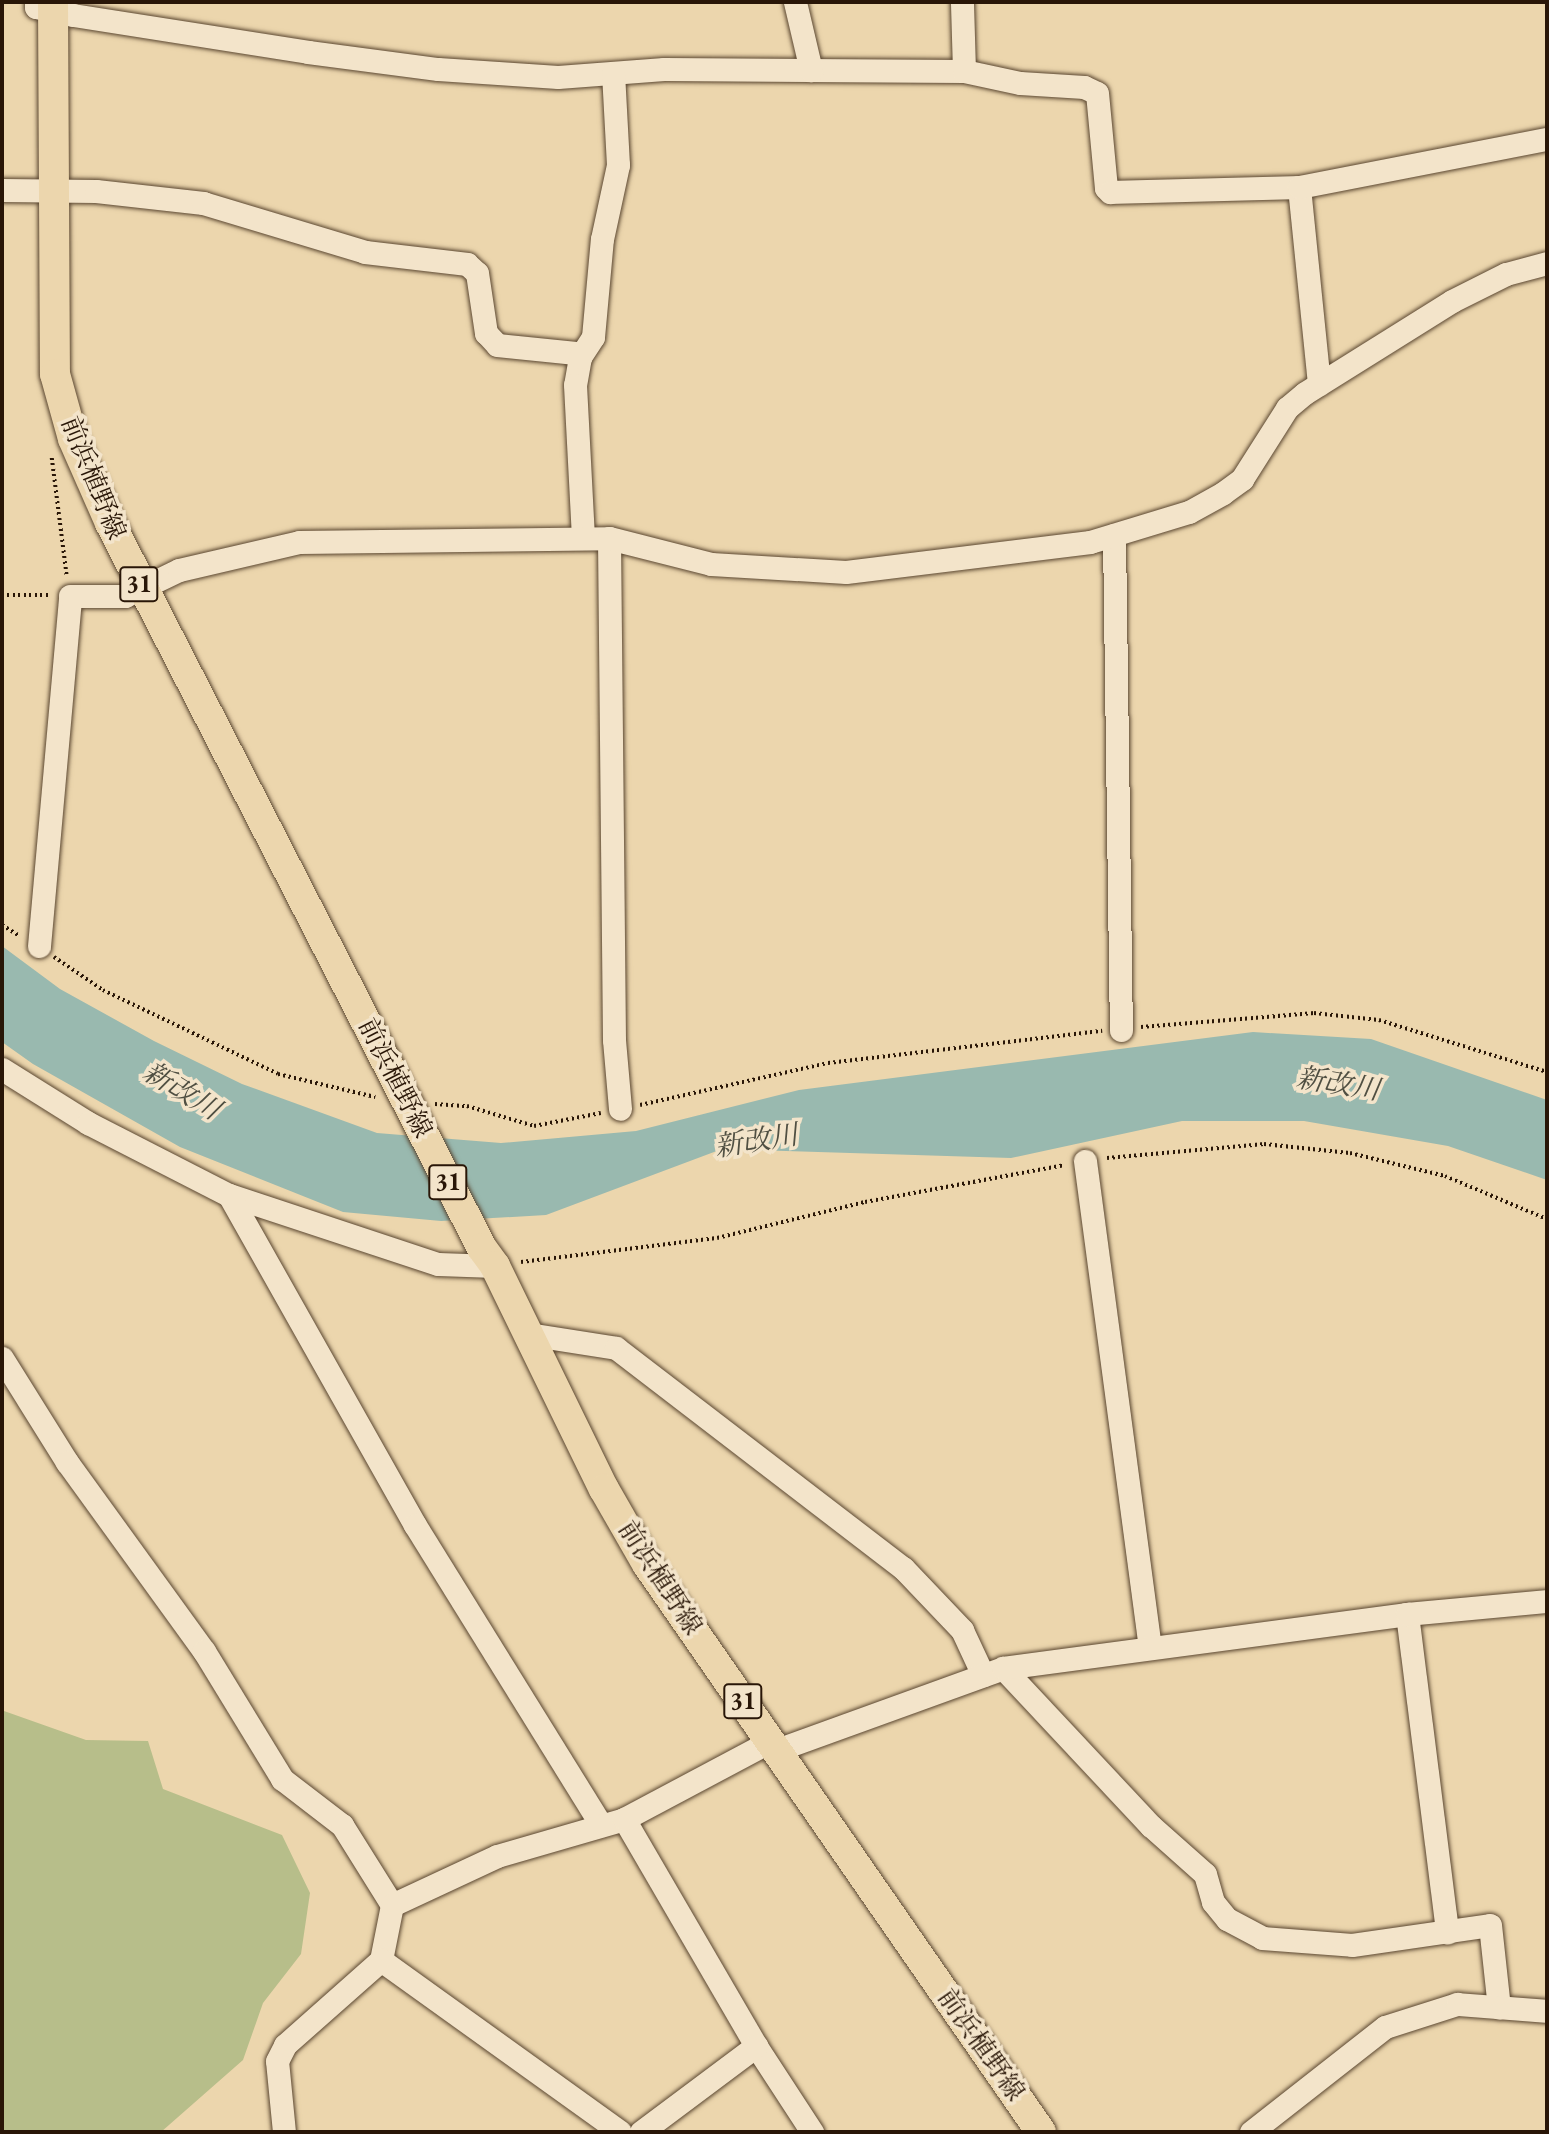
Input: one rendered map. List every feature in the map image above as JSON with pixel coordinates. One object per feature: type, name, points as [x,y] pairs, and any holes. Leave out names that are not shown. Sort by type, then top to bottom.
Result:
[{"type":"main road","name":"前浜植野線","points":[[47,5],[55,374],[73,439],[142,591],[647,1564],[1041,2132]]},
{"type":"street","points":[[795,2],[811,70]]},
{"type":"street","points":[[962,2],[964,71]]},
{"type":"street","points":[[47,5],[438,69],[558,77],[612,73],[811,70],[964,71],[1020,83],[1084,87],[1097,93],[1105,188],[1110,192],[1299,187],[1547,139]]},
{"type":"street","points":[[583,537],[575,385],[580,357],[593,337],[602,239],[618,165],[612,73]]},
{"type":"street","points":[[1299,187],[1319,384]]},
{"type":"street","points":[[2,190],[52,191],[203,203],[365,252],[467,264],[477,273],[486,333],[497,345],[576,353],[580,357]]},
{"type":"street","points":[[38,946],[69,596],[125,596],[142,591],[179,570],[287,543],[609,538],[711,564],[846,572],[961,561],[1114,534],[1189,512],[1223,493],[1242,479],[1287,408],[1319,384],[1452,301],[1506,274],[1547,263]]},
{"type":"street","points":[[1114,534],[1121,1030]]},
{"type":"street","points":[[609,538],[614,1040],[620,1109]]},
{"type":"street","points":[[2,1069],[88,1123],[229,1195],[438,1264],[488,1257]]},
{"type":"street","points":[[1085,1161],[1150,1646]]},
{"type":"street","points":[[229,1195],[415,1525],[601,1825]]},
{"type":"street","points":[[527,1334],[616,1348],[903,1568],[962,1630],[993,1671],[1151,1826],[1205,1874],[1213,1902],[1227,1919],[1262,1938],[1352,1945],[1490,1925],[1499,2008]]},
{"type":"street","points":[[2,1358],[67,1462],[204,1651],[282,1779],[342,1825],[392,1905],[380,1960],[285,2045],[277,2061],[284,2132]]},
{"type":"street","points":[[392,1905],[496,1856],[624,1819],[774,1746],[993,1671],[1150,1646],[1407,1614],[1547,1601]]},
{"type":"street","points":[[1407,1614],[1447,1932]]},
{"type":"street","points":[[624,1819],[756,2046],[812,2132]]},
{"type":"street","points":[[380,1960],[620,2132]]},
{"type":"street","points":[[1251,2132],[1385,2027],[1457,2004],[1547,2011]]},
{"type":"street","points":[[641,2132],[756,2046]]},
{"type":"path","points":[[2,595],[69,596],[50,443]]},
{"type":"path","points":[[2,925],[103,990],[278,1074],[412,1109],[467,1106],[534,1126],[828,1063],[1121,1030],[1314,1013],[1379,1020],[1547,1072]]},
{"type":"path","points":[[488,1257],[717,1238],[865,1202],[1085,1161],[1160,1150],[1264,1144],[1350,1153],[1445,1175],[1547,1219]]},
{"type":"green space","points":[[4,1711],[86,1740],[148,1741],[163,1789],[282,1835],[310,1893],[301,1954],[263,2003],[243,2060],[161,2132],[2,2132]]},
{"type":"water","name":"新改川","points":[[2,946],[60,989],[154,1041],[242,1084],[377,1133],[501,1143],[636,1131],[799,1090],[1253,1032],[1371,1039],[1547,1100],[1547,1180],[1448,1146],[1304,1121],[1182,1121],[1011,1158],[722,1149],[546,1215],[441,1221],[343,1212],[180,1147],[33,1064],[2,1042]]}]
